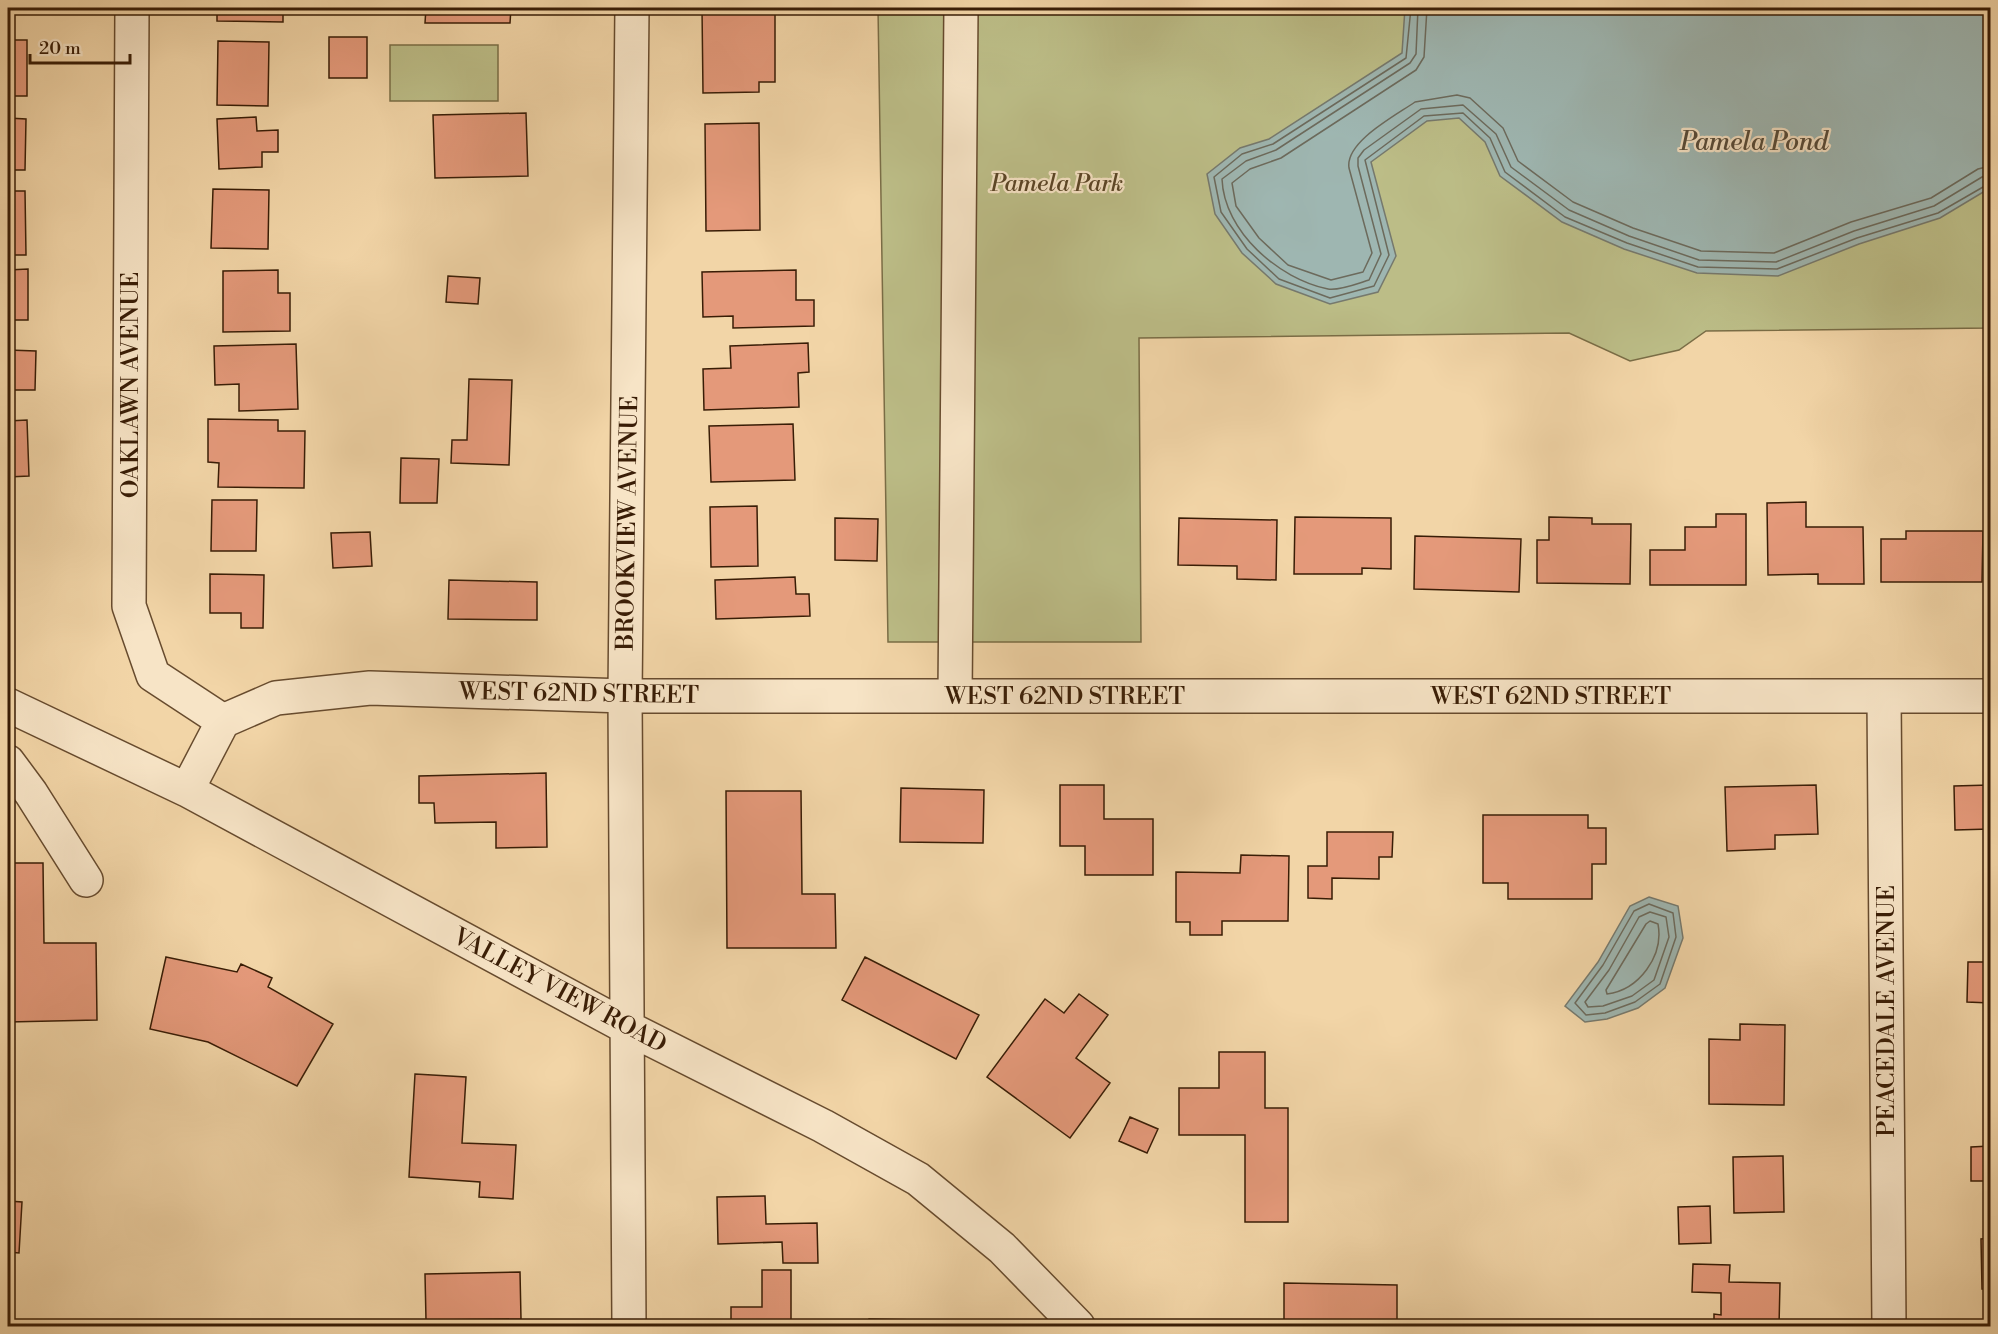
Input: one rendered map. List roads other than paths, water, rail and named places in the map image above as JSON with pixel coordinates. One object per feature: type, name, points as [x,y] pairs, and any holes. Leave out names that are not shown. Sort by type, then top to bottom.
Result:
[{"type":"street","name":"OAKLAWN AVENUE","points":[[132,8],[129,606],[153,675],[223,721]]},
{"type":"street","name":"BROOKVIEW AVENUE","points":[[629,1326],[626,696],[632,8]]},
{"type":"street","points":[[955,696],[961,8]]},
{"type":"street","name":"WEST 62ND STREET","points":[[223,721],[276,698],[370,688],[626,696],[1990,696]]},
{"type":"street","name":"PEACEDALE AVENUE","points":[[1884,696],[1889,1326]]},
{"type":"street","name":"VALLEY VIEW ROAD","points":[[10,711],[187,790],[628,1028],[823,1126],[918,1179],[1002,1248],[1078,1326]]},
{"type":"street","points":[[187,790],[223,721]]},
{"type":"street","points":[[8,762],[31,793],[86,880]]},
{"type":"water","name":"Pamela Pond","points":[[1405,8],[1990,8],[1990,188],[1940,218],[1859,244],[1778,276],[1697,273],[1624,249],[1562,222],[1500,176],[1485,142],[1459,118],[1427,121],[1371,162],[1396,256],[1378,292],[1330,304],[1276,284],[1242,253],[1215,214],[1207,174],[1240,148],[1269,139],[1402,53]]},
{"type":"water","points":[[1649,897],[1678,906],[1683,938],[1665,988],[1638,1008],[1607,1019],[1585,1022],[1565,1006],[1598,962],[1630,906]]},
{"type":"park label","name":"Pamela Park","points":[[1057,183]]}]
